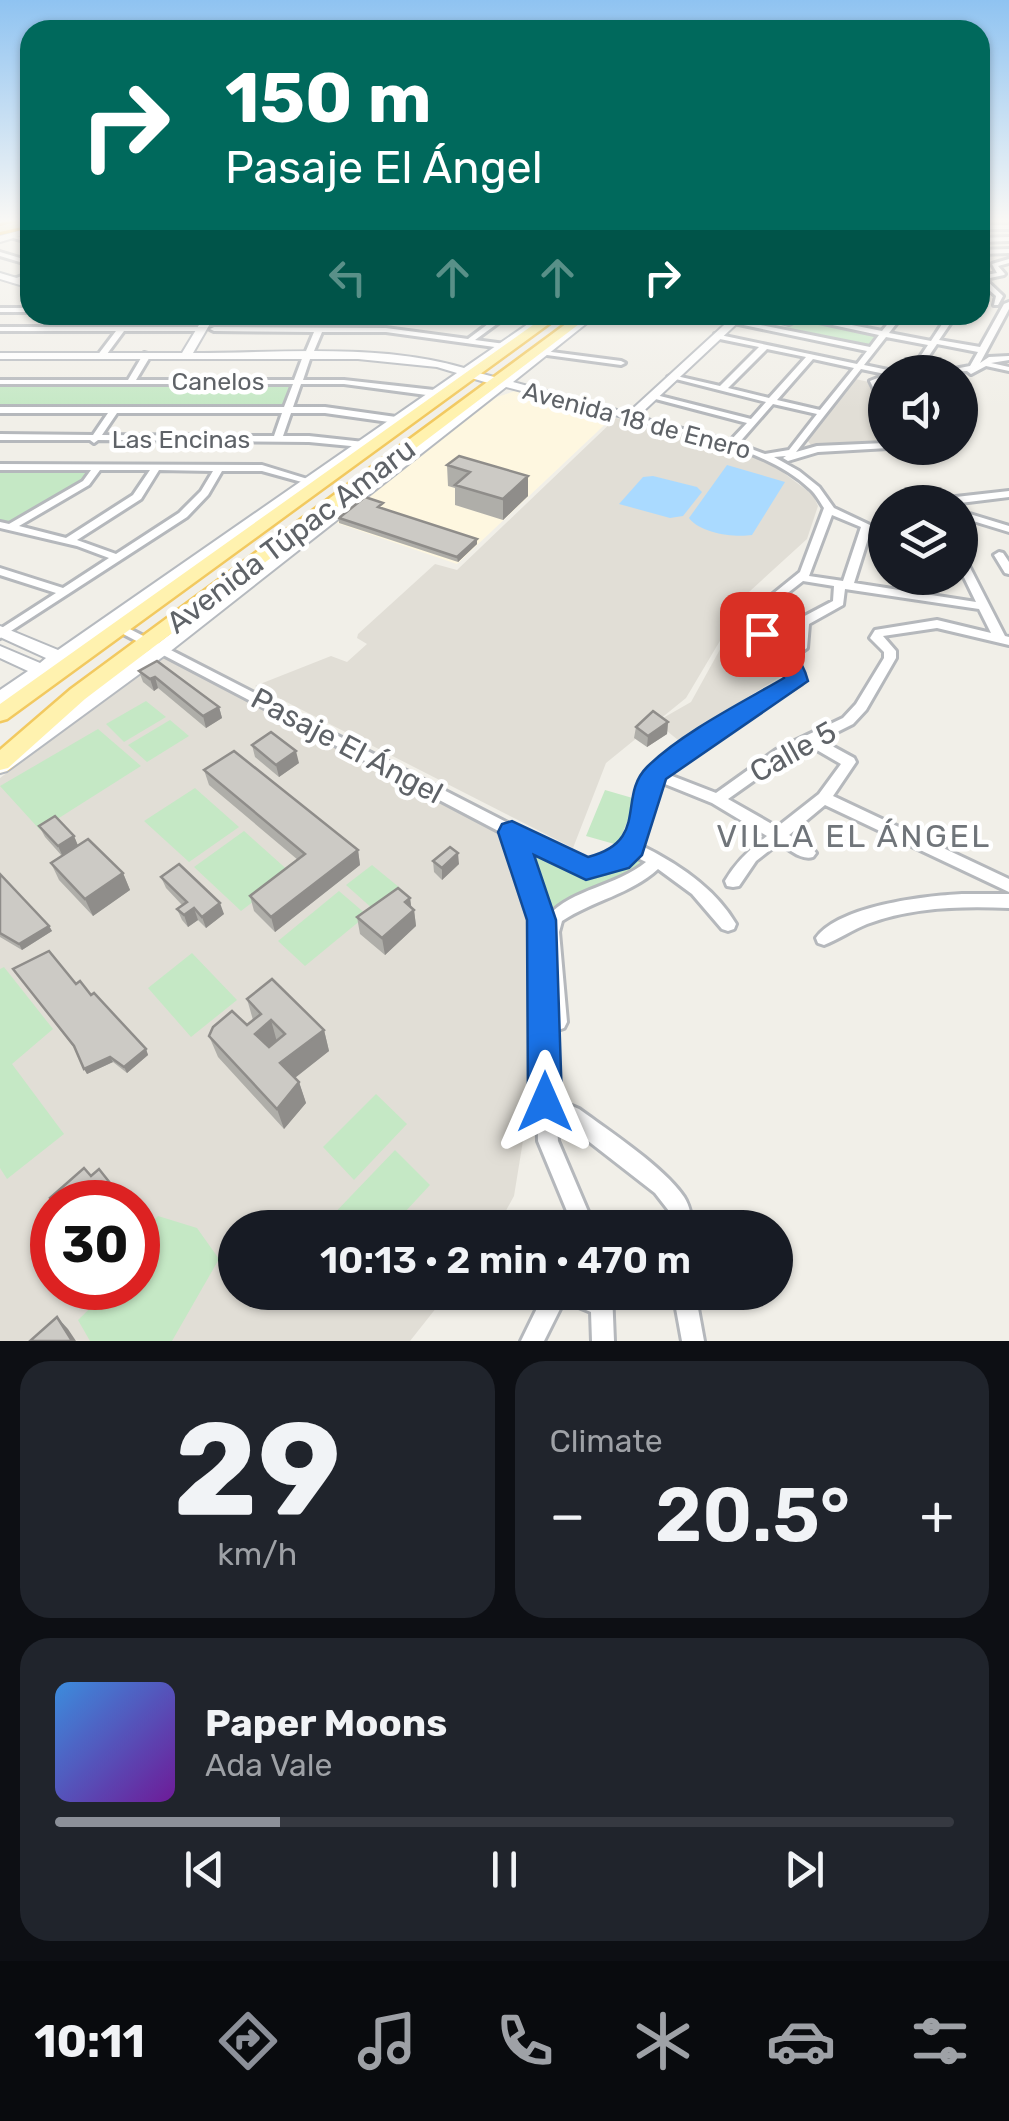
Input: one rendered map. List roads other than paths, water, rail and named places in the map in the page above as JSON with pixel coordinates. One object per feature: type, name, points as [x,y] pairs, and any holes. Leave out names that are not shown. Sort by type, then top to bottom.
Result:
[{"type":"main road","name":"Avenida Túpac Amaru","points":[[0,714],[114,626],[538,325]]},
{"type":"main road","name":"Avenida Túpac Amaru","points":[[0,764],[78,694],[155,646],[264,556],[575,325]]},
{"type":"main road","points":[[422,438],[468,413]]},
{"type":"main road","points":[[254,578],[264,556]]},
{"type":"street","points":[[978,358],[1008,305],[993,302],[1000,295],[990,287]]},
{"type":"street","points":[[194,353],[204,325]]},
{"type":"street","points":[[104,353],[194,353],[216,325]]},
{"type":"street","points":[[260,329],[262,325]]},
{"type":"street","points":[[356,330],[358,325]]},
{"type":"street","points":[[472,340],[492,325]]},
{"type":"street","points":[[0,699],[59,657],[114,626],[309,481],[536,325]]},
{"type":"street","points":[[155,646],[254,578],[577,325]]},
{"type":"street","points":[[630,418],[730,325]]},
{"type":"street","points":[[761,325],[872,350]]},
{"type":"street","points":[[780,331],[786,325]]},
{"type":"street","points":[[828,325],[983,348]]},
{"type":"street","points":[[764,454],[780,456],[792,452],[891,325]]},
{"type":"street","points":[[925,355],[945,325]]},
{"type":"street","points":[[0,329],[201,329]]},
{"type":"street","points":[[104,353],[122,329]]},
{"type":"street","points":[[214,329],[356,330],[502,346]]},
{"type":"street","points":[[277,439],[319,330]]},
{"type":"street","points":[[718,336],[868,370]]},
{"type":"street","points":[[722,389],[764,346]]},
{"type":"street","points":[[547,352],[621,363]]},
{"type":"street","points":[[0,353],[194,353]]},
{"type":"street","name":"Avenida 18 de Enero","points":[[194,353],[386,355],[474,370],[502,383],[764,454],[820,494],[829,510],[867,526],[844,586]]},
{"type":"street","points":[[131,381],[147,356]]},
{"type":"street","points":[[732,445],[810,356]]},
{"type":"street","points":[[978,369],[992,359],[1009,358]]},
{"type":"street","points":[[986,364],[1009,369]]},
{"type":"street","points":[[672,378],[822,413]]},
{"type":"street","name":"Canelos","points":[[0,382],[363,382],[434,393]]},
{"type":"street","points":[[652,396],[753,422]]},
{"type":"street","points":[[0,410],[338,411],[396,420]]},
{"type":"street","points":[[94,440],[114,410]]},
{"type":"street","name":"Las Encinas","points":[[0,437],[277,439],[361,444]]},
{"type":"street","points":[[17,467],[37,439]]},
{"type":"street","points":[[776,462],[816,449],[868,447]]},
{"type":"street","points":[[0,467],[270,469],[309,481]]},
{"type":"street","points":[[6,526],[86,483],[98,467]]},
{"type":"street","points":[[68,541],[138,497],[156,468]]},
{"type":"street","points":[[1,637],[192,507],[219,468]]},
{"type":"street","points":[[978,498],[1009,494]]},
{"type":"street","points":[[728,924],[705,897],[658,860],[632,848],[655,774],[725,724],[794,685],[798,678],[789,662],[762,634],[757,620],[767,604],[802,578],[813,559],[829,510]]},
{"type":"street","points":[[978,520],[1009,529]]},
{"type":"street","points":[[6,526],[118,558]]},
{"type":"street","points":[[999,556],[1009,571]]},
{"type":"street","points":[[0,571],[65,592]]},
{"type":"street","points":[[802,578],[868,590]]},
{"type":"street","points":[[789,662],[802,648],[803,622],[839,603],[844,586]]},
{"type":"street","points":[[896,595],[982,606]]},
{"type":"street","points":[[976,595],[1004,639]]},
{"type":"street","name":"Calle 5","points":[[717,799],[782,754],[840,726],[862,707],[890,658],[888,648],[877,640],[877,634],[934,624],[1004,639]]},
{"type":"street","name":"Pasaje El Ángel","points":[[114,626],[586,869],[610,865],[632,848]]},
{"type":"street","points":[[1,637],[59,657]]},
{"type":"street","points":[[1,637],[41,670]]},
{"type":"street","points":[[733,881],[752,857],[824,798],[850,762],[811,740]]},
{"type":"street","points":[[655,774],[717,799],[808,853]]},
{"type":"street","points":[[824,798],[1009,886]]},
{"type":"street","points":[[512,832],[542,920],[548,1141],[577,1210]]},
{"type":"street","points":[[558,1022],[550,932],[554,918],[599,893],[642,877],[658,860]]},
{"type":"street","points":[[824,938],[836,930],[910,905],[1009,901]]},
{"type":"street","points":[[546,1118],[572,1116],[662,1186],[679,1210]]},
{"type":"street","points":[[532,1341],[547,1310]]},
{"type":"street","points":[[601,1310],[603,1341]]},
{"type":"street","points":[[688,1310],[694,1341]]},
{"type":"water","points":[[727,465],[785,482],[752,535],[718,533],[689,518]]},
{"type":"water","points":[[643,477],[697,487],[702,492],[683,516],[670,518],[619,504]]},
{"type":"district","name":"VILLA EL ÁNGEL","points":[[854,836]]}]
